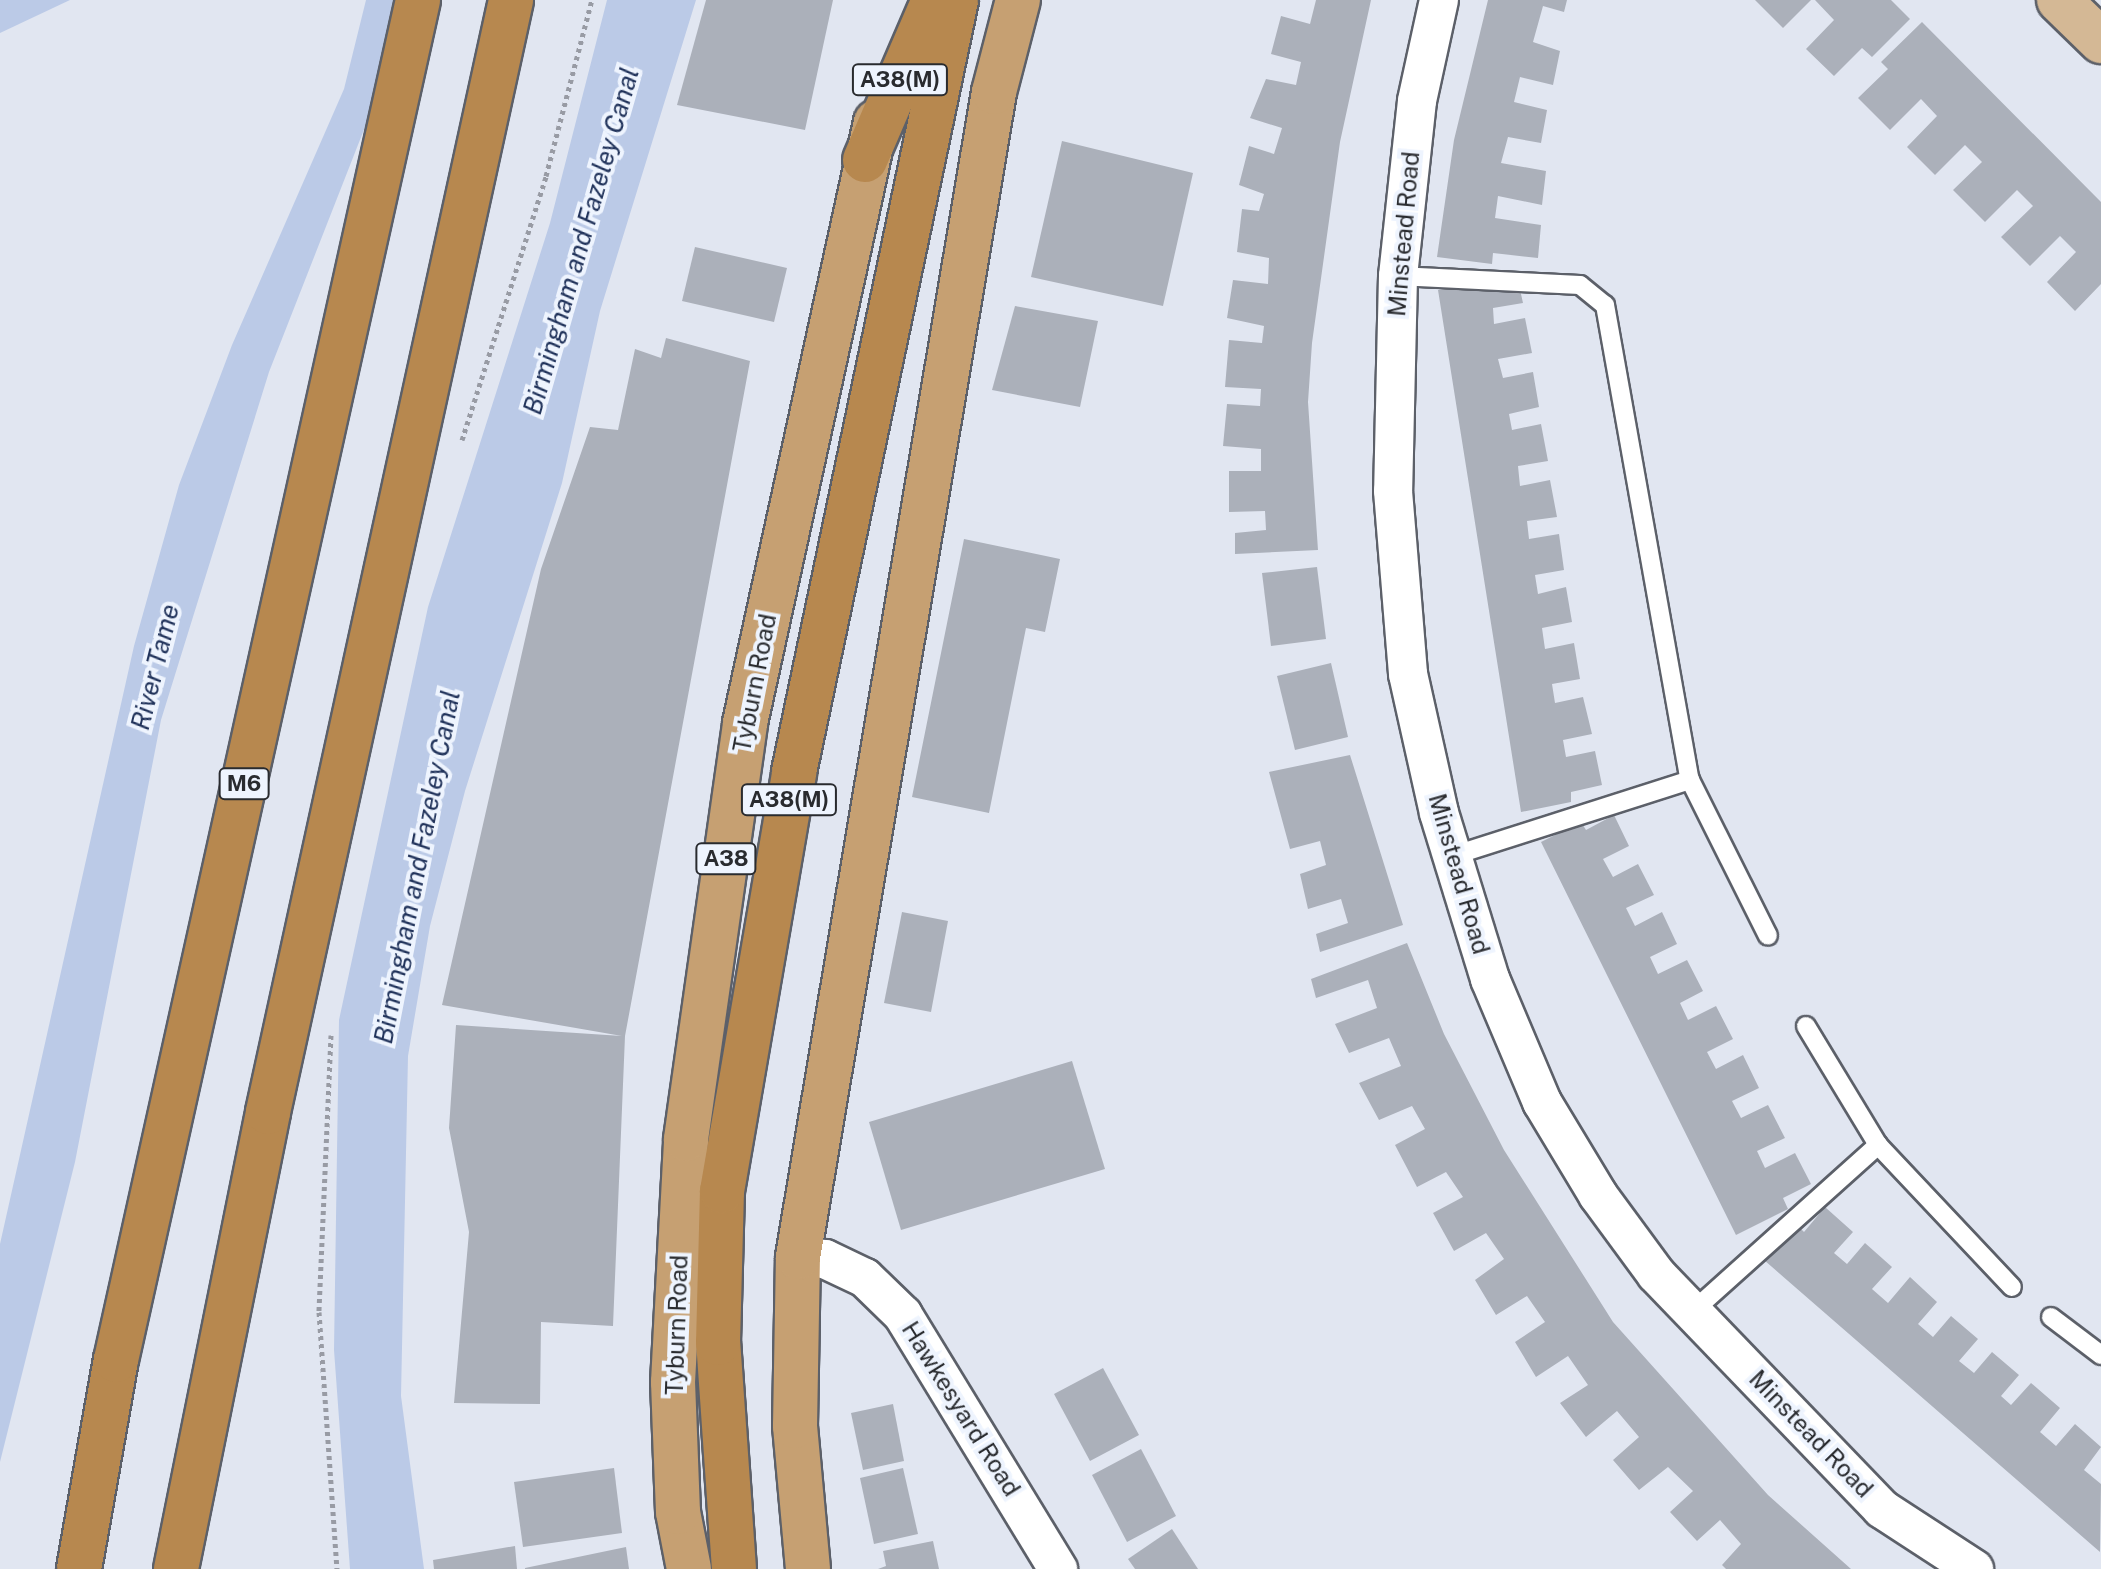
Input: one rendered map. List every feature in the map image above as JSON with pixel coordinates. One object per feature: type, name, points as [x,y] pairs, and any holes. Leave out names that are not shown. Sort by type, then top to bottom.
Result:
[{"type":"highway","name":"M6","points":[[79,1569],[116,1360],[418,0]]},
{"type":"highway","points":[[176,1569],[268,1112],[511,0]]},
{"type":"highway","name":"Tyburn Road","points":[[689,1569],[678,1512],[673,1382],[686,1139],[745,723],[865,160],[911,0]]},
{"type":"highway","points":[[808,1569],[795,1426],[798,1257],[991,107],[1018,0]]},
{"type":"highway","name":"A38(M)","points":[[865,160],[946,13]]},
{"type":"highway","name":"A38(M)","points":[[734,1569],[718,1343],[722,1191],[794,772],[946,13]]},
{"type":"main road","points":[[2059,0],[2101,41]]},
{"type":"street","name":"Minstead Road","points":[[1439,0],[1417,101],[1398,276],[1393,491],[1408,674],[1452,856],[1490,979],[1542,1102],[1598,1195],[1656,1274],[1882,1509],[1974,1569]]},
{"type":"street","name":"Hawkesyard Road","points":[[798,1257],[825,1259],[865,1278],[903,1315],[1058,1569]]},
{"type":"lane","points":[[1398,276],[1580,285],[1605,305],[1690,780],[1768,936]]},
{"type":"lane","points":[[1452,856],[1690,780]]},
{"type":"lane","points":[[1806,1026],[1878,1145],[2012,1287]]},
{"type":"lane","points":[[1693,1311],[1878,1145]]},
{"type":"lane","points":[[2051,1317],[2101,1355]]},
{"type":"path","points":[[457,455],[546,176],[592,0]]},
{"type":"path","points":[[333,1018],[319,1312],[337,1569]]},
{"type":"water","points":[[0,0],[70,0],[0,33]]},
{"type":"water","name":"River Tame","points":[[366,0],[400,0],[374,104],[269,372],[161,720],[75,1162],[0,1462],[0,1244],[134,646],[179,485],[232,345],[344,89]]},
{"type":"water","name":"Birmingham and Fazeley Canal","points":[[607,0],[696,0],[600,311],[562,483],[465,791],[430,926],[408,1056],[401,1396],[424,1569],[350,1569],[334,1350],[339,1020],[428,607],[550,223]]},
{"type":"building","points":[[706,0],[833,0],[805,130],[677,105]]},
{"type":"building","points":[[1316,0],[1371,0],[1340,142],[1312,343],[1308,402],[1318,550],[1235,554],[1235,533],[1266,530],[1265,511],[1229,512],[1229,471],[1261,471],[1261,449],[1223,446],[1227,404],[1260,406],[1261,389],[1225,387],[1229,340],[1262,343],[1264,326],[1227,318],[1233,280],[1268,284],[1269,258],[1237,252],[1242,209],[1259,211],[1264,194],[1239,185],[1249,146],[1274,154],[1282,128],[1250,118],[1266,79],[1296,85],[1301,62],[1271,54],[1281,16],[1310,24]]},
{"type":"building","points":[[1488,0],[1567,0],[1564,12],[1543,6],[1533,42],[1560,51],[1553,85],[1520,77],[1514,102],[1547,110],[1541,143],[1508,137],[1501,163],[1546,171],[1542,205],[1498,196],[1495,218],[1541,225],[1538,258],[1493,253],[1492,264],[1437,257],[1454,140]]},
{"type":"building","points":[[1755,0],[1811,0],[1783,28]]},
{"type":"building","points":[[1815,0],[1891,0],[1910,19],[1872,57],[1862,48],[1834,76],[1806,49],[1834,20]]},
{"type":"building","points":[[1922,22],[2101,202],[2101,284],[2075,311],[2047,282],[2076,252],[2060,236],[2030,266],[2001,237],[2033,206],[2017,190],[1985,222],[1953,190],[1982,162],[1965,145],[1935,175],[1907,147],[1937,116],[1921,99],[1890,130],[1858,98],[1888,69],[1881,62]]},
{"type":"building","points":[[1062,141],[1193,173],[1163,306],[1031,277]]},
{"type":"building","points":[[695,247],[787,268],[774,322],[682,301]]},
{"type":"building","points":[[1519,285],[1523,303],[1493,308],[1494,324],[1525,318],[1532,353],[1498,359],[1503,378],[1533,372],[1539,407],[1509,414],[1512,430],[1541,424],[1548,461],[1518,466],[1520,486],[1550,480],[1557,517],[1527,521],[1529,539],[1559,534],[1564,570],[1535,575],[1538,594],[1566,587],[1572,622],[1542,628],[1545,649],[1574,643],[1580,679],[1552,684],[1555,703],[1583,697],[1592,734],[1563,740],[1566,757],[1595,751],[1602,785],[1571,792],[1571,802],[1521,812],[1438,290]]},
{"type":"building","points":[[1015,306],[1098,321],[1080,407],[992,390]]},
{"type":"building","points":[[666,338],[750,361],[625,1036],[613,1326],[541,1322],[540,1404],[454,1403],[469,1232],[449,1128],[456,1025],[622,1036],[442,1005],[541,569],[590,427],[618,430],[635,349],[661,358]]},
{"type":"building","points":[[964,539],[1060,559],[1045,632],[1026,628],[989,813],[912,797]]},
{"type":"building","points":[[1317,567],[1326,639],[1271,646],[1262,573]]},
{"type":"building","points":[[1331,663],[1348,737],[1295,750],[1277,676]]},
{"type":"building","points":[[1350,755],[1403,925],[1320,952],[1316,934],[1348,923],[1341,899],[1308,909],[1300,874],[1326,865],[1320,841],[1290,849],[1269,772]]},
{"type":"building","points":[[1614,815],[1629,846],[1603,859],[1613,877],[1638,864],[1654,895],[1626,908],[1635,926],[1662,912],[1677,944],[1650,957],[1658,974],[1687,960],[1703,991],[1680,1003],[1688,1020],[1716,1006],[1733,1039],[1707,1052],[1716,1069],[1743,1055],[1759,1088],[1732,1101],[1741,1118],[1768,1105],[1785,1138],[1757,1151],[1765,1168],[1795,1153],[1811,1184],[1783,1198],[1788,1209],[1736,1235],[1541,842],[1581,822],[1586,830]]},
{"type":"building","points":[[902,912],[948,921],[931,1012],[884,1003]]},
{"type":"building","points":[[1407,943],[1444,1034],[1504,1150],[1613,1322],[1768,1495],[1851,1569],[1726,1569],[1722,1565],[1741,1544],[1720,1520],[1697,1541],[1670,1512],[1693,1491],[1668,1467],[1639,1490],[1613,1460],[1639,1437],[1617,1411],[1586,1437],[1560,1403],[1588,1385],[1568,1356],[1536,1377],[1515,1342],[1545,1322],[1527,1296],[1496,1315],[1475,1280],[1504,1259],[1486,1233],[1454,1251],[1433,1213],[1463,1197],[1446,1172],[1417,1187],[1395,1145],[1425,1129],[1412,1106],[1379,1120],[1359,1083],[1401,1066],[1389,1038],[1349,1053],[1335,1024],[1377,1008],[1368,980],[1316,998],[1311,979]]},
{"type":"building","points":[[1072,1061],[1105,1169],[901,1230],[869,1122]]},
{"type":"building","points":[[1825,1207],[1853,1232],[1834,1253],[1847,1264],[1865,1243],[1892,1267],[1872,1289],[1888,1303],[1910,1277],[1937,1302],[1918,1324],[1933,1337],[1951,1316],[1978,1339],[1959,1361],[1974,1373],[1992,1352],[2019,1375],[2001,1396],[2011,1405],[2031,1383],[2060,1408],[2040,1432],[2056,1446],[2075,1424],[2101,1447],[2084,1470],[2101,1484],[2100,1552],[1764,1260],[1796,1224],[1804,1232]]},
{"type":"building","points":[[1103,1368],[1139,1435],[1090,1461],[1054,1394]]},
{"type":"building","points":[[893,1404],[904,1461],[863,1470],[851,1413]]},
{"type":"building","points":[[1141,1449],[1176,1516],[1127,1542],[1092,1475]]},
{"type":"building","points":[[614,1468],[622,1533],[523,1547],[514,1482]]},
{"type":"building","points":[[903,1468],[918,1534],[874,1544],[860,1478]]},
{"type":"building","points":[[1172,1529],[1198,1569],[1135,1569],[1128,1559]]},
{"type":"building","points":[[933,1541],[939,1569],[878,1569],[886,1566],[883,1551]]},
{"type":"building","points":[[515,1546],[517,1569],[434,1569],[433,1560]]},
{"type":"building","points":[[626,1547],[629,1569],[525,1569],[525,1568]]}]
